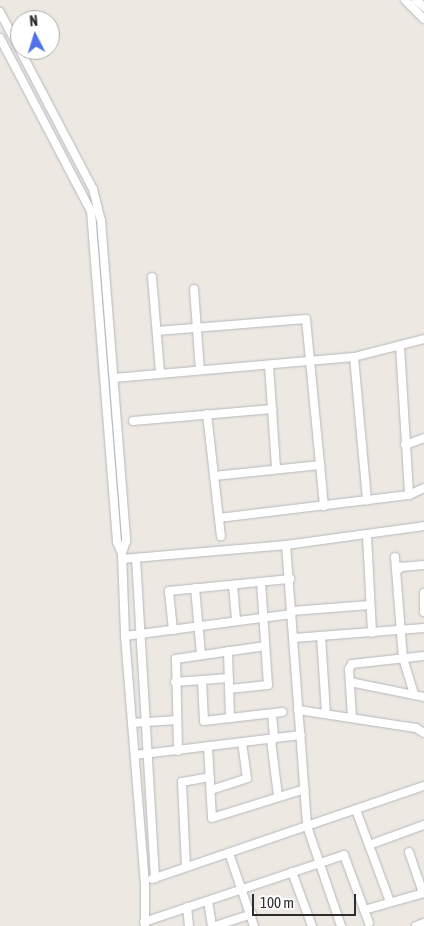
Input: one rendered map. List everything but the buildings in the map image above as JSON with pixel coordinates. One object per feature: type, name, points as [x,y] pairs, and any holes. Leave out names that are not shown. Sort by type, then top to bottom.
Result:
[{"type":"street","points":[[405,0],[424,19]]},
{"type":"street","points":[[416,0],[424,7]]},
{"type":"street","points":[[0,12],[10,31]]},
{"type":"street","points":[[0,38],[3,48],[91,210],[117,542],[122,556]]},
{"type":"street","points":[[25,60],[97,199],[114,378],[126,541],[122,556],[124,636],[145,882],[145,924],[187,907],[318,862],[344,855],[369,923]]},
{"type":"street","points":[[152,277],[160,373]]},
{"type":"street","points":[[194,289],[200,370]]},
{"type":"street","points":[[157,331],[306,319],[312,362],[324,506]]},
{"type":"street","points":[[114,378],[354,357],[424,339]]},
{"type":"street","points":[[400,346],[409,495]]},
{"type":"street","points":[[354,357],[366,500]]},
{"type":"street","points":[[269,365],[276,469]]},
{"type":"street","points":[[133,421],[272,410]]},
{"type":"street","points":[[207,414],[221,536]]},
{"type":"street","points":[[405,445],[424,438]]},
{"type":"street","points":[[214,476],[320,465]]},
{"type":"street","points":[[219,518],[409,495],[424,488]]},
{"type":"street","points":[[122,556],[136,558],[286,545],[366,536],[424,526]]},
{"type":"street","points":[[366,536],[372,633]]},
{"type":"street","points":[[286,545],[308,826],[318,862],[341,926]]},
{"type":"street","points":[[396,557],[399,632],[403,658],[414,695]]},
{"type":"street","points":[[136,558],[155,878]]},
{"type":"street","points":[[397,571],[401,567],[424,565]]},
{"type":"street","points":[[173,630],[169,591],[290,579]]},
{"type":"street","points":[[229,689],[268,685],[261,582]]},
{"type":"street","points":[[232,585],[236,621]]},
{"type":"street","points":[[195,588],[201,654]]},
{"type":"street","points":[[424,593],[424,612]]},
{"type":"street","points":[[124,636],[199,627],[292,612],[370,605]]},
{"type":"street","points":[[294,638],[399,632],[424,628]]},
{"type":"street","points":[[321,636],[326,714]]},
{"type":"street","points":[[178,751],[174,682],[176,658],[265,646]]},
{"type":"street","points":[[228,651],[230,718]]},
{"type":"street","points":[[352,717],[349,669],[356,662],[424,656]]},
{"type":"street","points":[[174,682],[228,678]]},
{"type":"street","points":[[202,681],[204,721],[282,712]]},
{"type":"street","points":[[350,682],[424,697]]},
{"type":"street","points":[[298,710],[416,728],[424,734]]},
{"type":"street","points":[[272,714],[272,739],[278,796]]},
{"type":"street","points":[[132,722],[177,720]]},
{"type":"street","points":[[135,755],[242,744],[301,735]]},
{"type":"street","points":[[211,790],[247,778],[242,744]]},
{"type":"street","points":[[208,748],[211,790],[210,815],[212,818],[305,789]]},
{"type":"street","points":[[186,867],[182,782],[210,777]]},
{"type":"street","points":[[145,882],[424,786]]},
{"type":"street","points":[[356,810],[390,902]]},
{"type":"street","points":[[369,845],[424,826]]},
{"type":"street","points":[[364,910],[423,893],[408,852]]},
{"type":"street","points":[[229,853],[252,914],[254,926]]},
{"type":"street","points":[[292,872],[312,926]]},
{"type":"street","points":[[208,901],[214,926],[252,914]]},
{"type":"street","points":[[187,907],[189,926]]},
{"type":"street","points":[[416,926],[424,923]]}]
